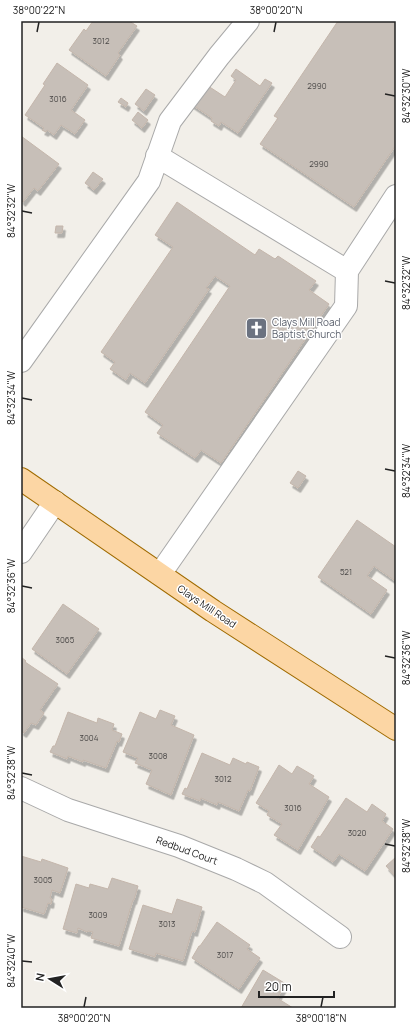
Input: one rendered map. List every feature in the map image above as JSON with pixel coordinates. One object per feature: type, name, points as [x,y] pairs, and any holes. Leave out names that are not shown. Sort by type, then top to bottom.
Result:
[{"type":"main road","name":"Clays Mill Road","points":[[21,479],[214,611],[396,729]]},
{"type":"street","points":[[21,361],[149,181],[170,121],[219,56],[248,21]]},
{"type":"street","points":[[157,156],[347,271]]},
{"type":"street","points":[[160,574],[346,306],[347,271],[396,196]]},
{"type":"street","points":[[21,552],[56,502]]},
{"type":"street","name":"Redbud Court","points":[[21,788],[68,810],[179,846],[236,869],[265,883],[340,937]]},
{"type":"building","points":[[93,21],[129,21],[137,26],[118,53],[120,55],[106,76],[69,50],[84,29],[86,31]]},
{"type":"building","points":[[338,21],[396,21],[396,145],[354,207],[260,144],[278,118],[274,116]]},
{"type":"building","points":[[57,63],[88,85],[71,110],[85,120],[75,134],[61,125],[54,135],[47,130],[46,132],[42,130],[44,128],[25,115],[45,85],[43,84]]},
{"type":"building","points":[[236,69],[260,86],[265,79],[272,83],[238,133],[221,122],[219,126],[211,121],[212,118],[191,104],[205,84],[225,97],[236,80],[231,76]]},
{"type":"building","points":[[146,89],[155,95],[144,111],[135,104]]},
{"type":"building","points":[[121,98],[128,103],[126,107],[118,102]]},
{"type":"building","points":[[138,112],[148,120],[142,128],[132,120]]},
{"type":"building","points":[[21,136],[59,164],[38,191],[34,188],[23,202],[21,200]]},
{"type":"building","points":[[93,172],[103,179],[94,190],[85,183]]},
{"type":"building","name":"Clays Mill Road Baptist Church","points":[[177,202],[255,255],[259,249],[275,259],[278,256],[316,281],[309,290],[329,304],[221,463],[201,450],[195,458],[157,433],[163,425],[145,412],[230,286],[215,276],[206,288],[209,289],[145,383],[130,373],[126,380],[110,369],[115,362],[101,352],[173,247],[155,235]]},
{"type":"building","points":[[56,226],[63,226],[62,233],[55,233]]},
{"type":"building","points":[[298,471],[306,476],[298,488],[290,483]]},
{"type":"building","points":[[357,520],[396,547],[396,578],[394,580],[374,566],[367,576],[387,590],[371,614],[318,577]]},
{"type":"building","points":[[63,604],[99,629],[67,674],[32,649]]},
{"type":"building","points":[[21,657],[26,661],[25,662],[58,684],[40,710],[44,713],[36,725],[31,723],[24,733],[21,731]]},
{"type":"building","points":[[160,710],[175,716],[171,725],[194,735],[171,795],[146,784],[152,770],[135,763],[138,758],[123,752],[140,712],[156,719]]},
{"type":"building","points":[[68,712],[97,723],[98,718],[114,724],[112,730],[122,734],[119,742],[117,741],[106,768],[83,760],[83,762],[68,756],[67,759],[50,752],[53,746],[55,746]]},
{"type":"building","points":[[202,753],[230,765],[233,758],[246,764],[247,762],[259,767],[250,791],[248,790],[239,811],[218,802],[217,805],[201,798],[200,801],[182,794],[185,788],[187,789]]},
{"type":"building","points":[[279,765],[292,774],[297,766],[314,776],[309,784],[329,797],[298,850],[274,835],[282,824],[267,815],[269,811],[256,803]]},
{"type":"building","points":[[346,798],[367,812],[372,804],[386,814],[382,821],[393,829],[365,871],[339,854],[333,862],[311,847],[318,836],[320,837]]},
{"type":"building","points":[[21,856],[41,862],[42,859],[68,868],[60,893],[52,890],[50,898],[52,899],[51,904],[48,903],[44,914],[21,907]]},
{"type":"building","points":[[396,857],[396,877],[386,866]]},
{"type":"building","points":[[112,878],[138,886],[119,946],[91,938],[93,932],[87,932],[78,928],[77,933],[63,929],[76,884],[89,888],[90,884],[108,889]]},
{"type":"building","points":[[177,899],[202,907],[195,932],[192,931],[183,961],[156,953],[155,957],[129,949],[143,905],[172,914]]},
{"type":"building","points":[[217,922],[250,945],[247,949],[260,958],[239,989],[192,958]]},
{"type":"building","points":[[263,970],[286,984],[277,998],[293,1008],[241,1008]]},
{"type":"place","name":"Clays Mill Road Baptist Church","points":[[257,328]]}]
